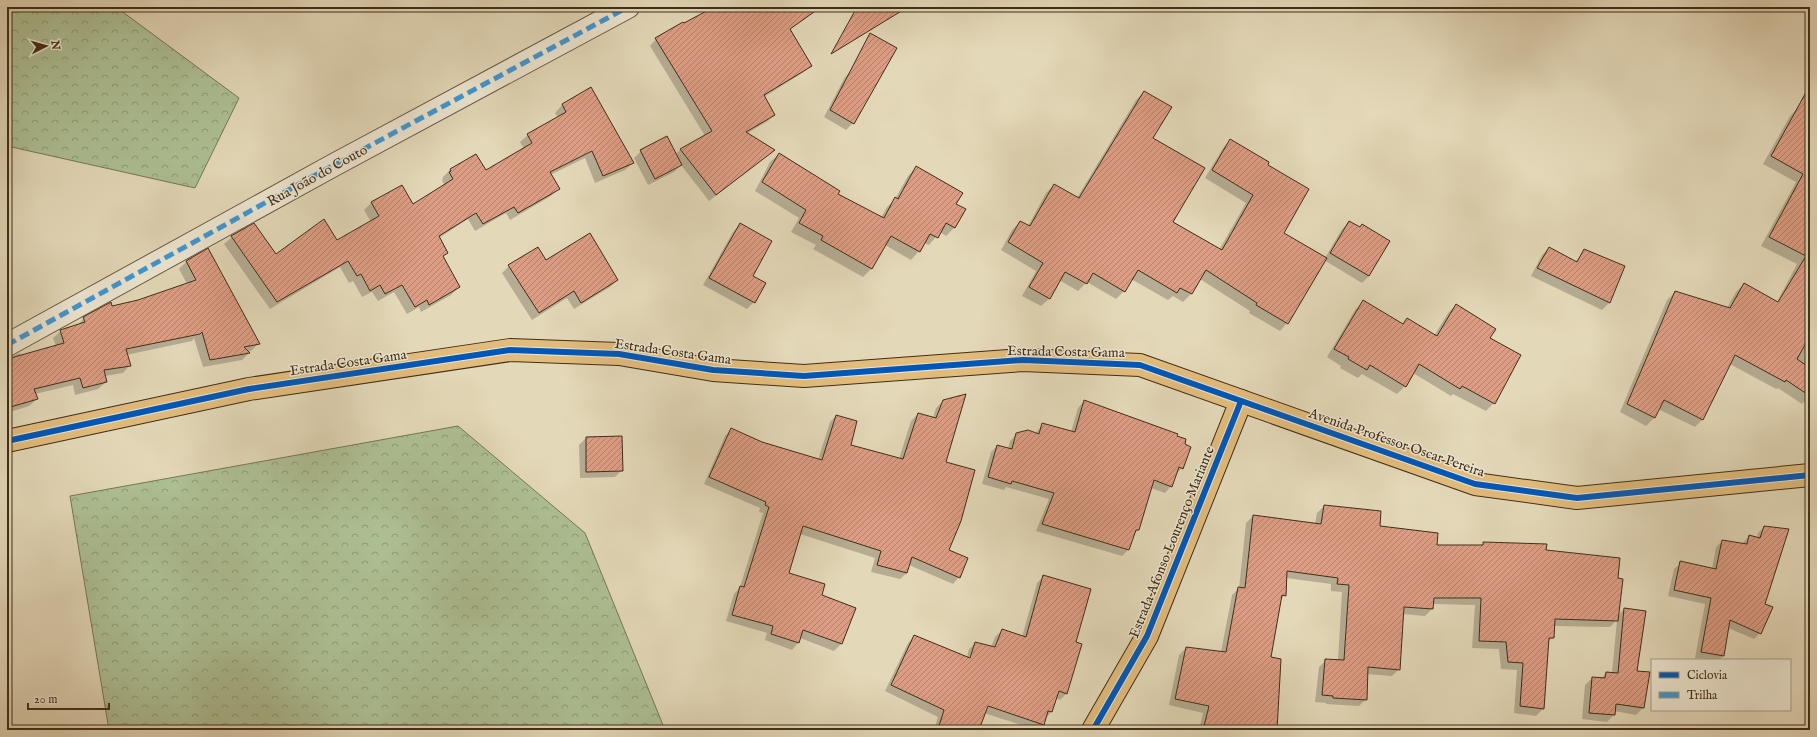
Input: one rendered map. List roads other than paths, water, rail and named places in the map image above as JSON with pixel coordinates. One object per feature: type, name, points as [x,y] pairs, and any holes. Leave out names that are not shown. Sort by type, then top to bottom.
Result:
[{"type":"main road","name":"Estrada Costa Gama","points":[[7,441],[249,389],[510,350],[620,354],[713,370],[804,376],[1023,360],[1140,365],[1242,401]]},
{"type":"main road","name":"Avenida Professor Oscar Pereira","points":[[1242,401],[1475,484],[1577,498],[1810,475]]},
{"type":"main road","name":"Estrada Afonso Lourenço Mariante","points":[[1093,730],[1147,636],[1242,401]]},
{"type":"street","name":"Rua João do Couto","points":[[7,345],[326,170],[628,7]]}]
